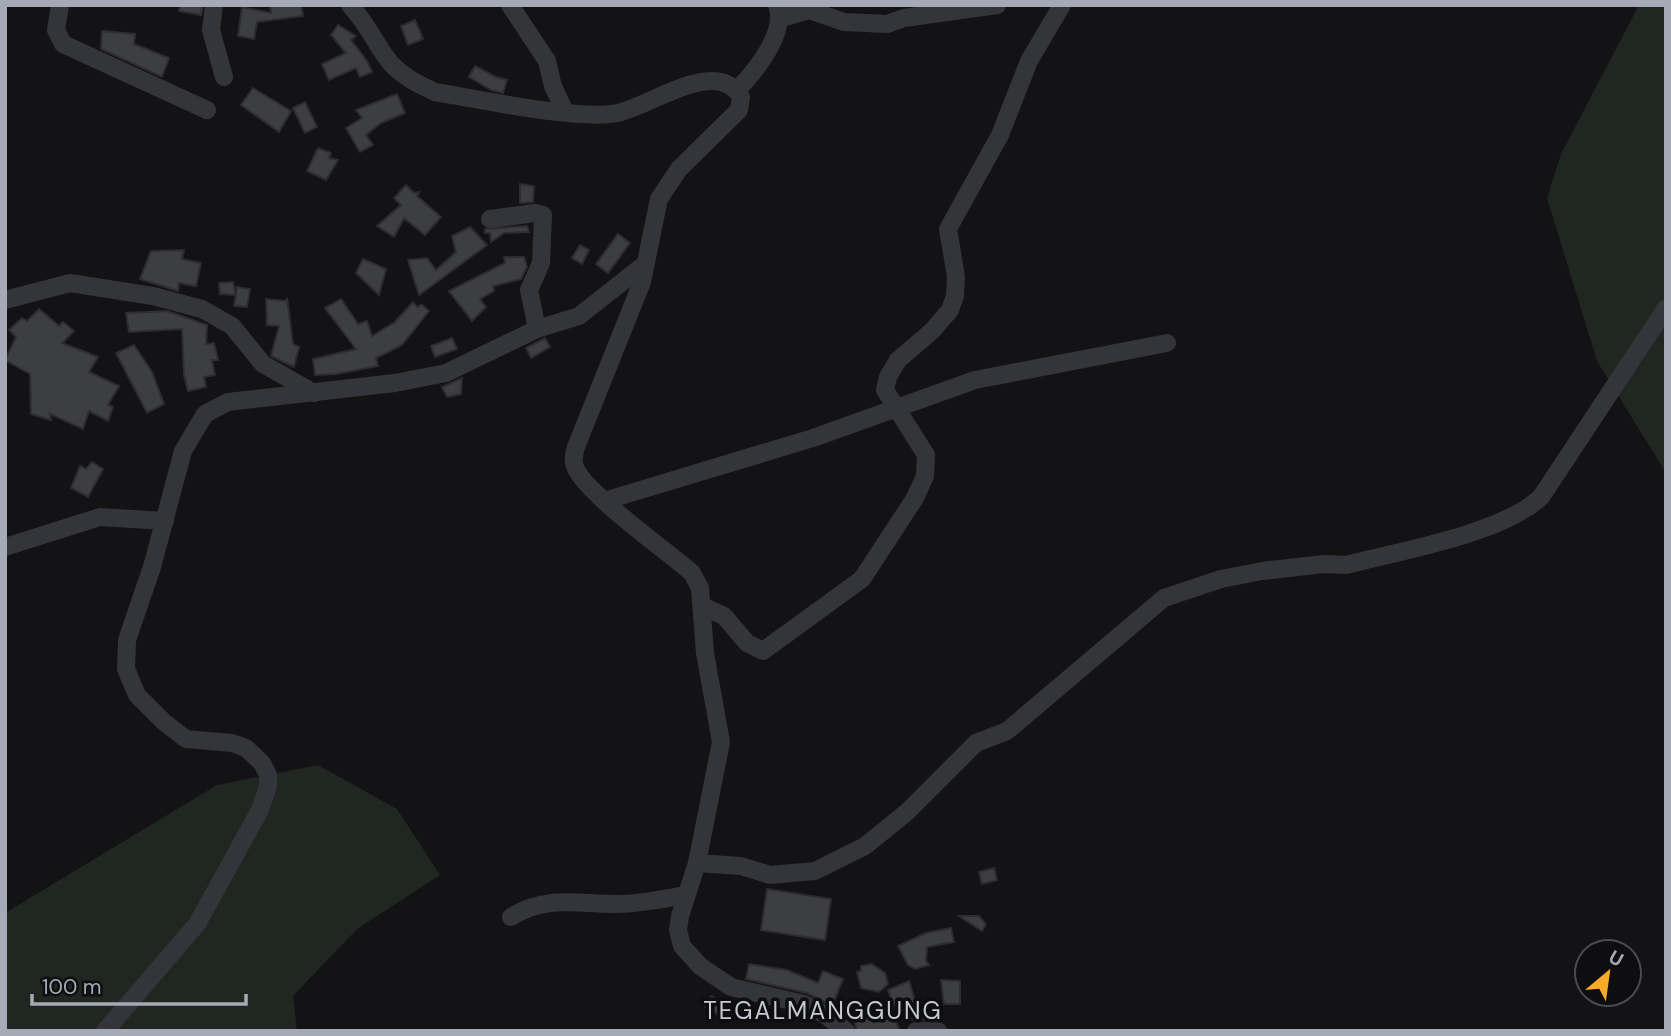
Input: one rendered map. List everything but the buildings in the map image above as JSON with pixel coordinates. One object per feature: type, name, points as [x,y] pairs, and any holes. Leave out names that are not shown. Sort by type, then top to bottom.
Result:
[{"type":"street","points":[[60,5],[56,30],[63,44],[207,110]]},
{"type":"street","points":[[214,5],[211,30],[224,77]]},
{"type":"street","points":[[350,5],[392,68],[410,81],[435,92],[565,111],[618,113],[690,84],[724,84],[737,90],[742,103],[739,110],[667,183],[659,199],[642,282],[576,447],[574,463],[580,476],[604,501],[692,573],[700,588],[705,653],[721,742],[697,863],[678,930],[682,946],[700,966],[731,988],[804,1004],[824,1014],[846,1031]]},
{"type":"street","points":[[510,5],[547,61],[553,86],[565,111]]},
{"type":"street","points":[[737,90],[750,78],[772,42],[779,12],[809,10],[844,22],[887,24],[904,18],[997,5]]},
{"type":"street","points":[[702,606],[724,615],[747,643],[763,651],[862,579],[915,498],[925,476],[926,455],[885,390],[888,377],[898,360],[942,320],[955,296],[956,277],[948,229],[1000,135],[1030,61],[1062,5]]},
{"type":"street","points":[[490,219],[535,213],[543,215],[541,263],[529,290],[537,329]]},
{"type":"street","points":[[105,1031],[197,924],[255,821],[268,786],[268,775],[262,763],[246,748],[217,741],[187,739],[146,704],[130,682],[124,653],[165,521],[183,451],[205,414],[228,402],[395,383],[446,373],[537,329],[579,316],[645,264]]},
{"type":"street","points":[[5,300],[70,283],[153,296],[202,309],[232,326],[263,364],[314,393]]},
{"type":"street","points":[[697,863],[741,866],[770,875],[816,871],[865,846],[920,799],[963,753],[988,736],[1007,731],[1164,598],[1221,579],[1262,571],[1324,564],[1346,565],[1489,526],[1521,512],[1541,497],[1666,308]]},
{"type":"street","points":[[604,501],[813,438],[975,380],[1167,343]]},
{"type":"street","points":[[7,544],[100,517],[165,521]]},
{"type":"street","points":[[511,917],[526,908],[552,901],[618,904],[686,895]]},
{"type":"street","points":[[916,1031],[938,1031]]},
{"type":"shaded area","points":[[1639,5],[1666,5],[1666,473],[1597,361],[1547,198],[1561,154]]},
{"type":"shaded area","points":[[318,765],[397,809],[440,875],[357,929],[293,996],[297,1031],[5,1031],[5,913],[217,785]]},
{"type":"district","name":"TEGALMANGGUNG","points":[[823,1010]]}]
